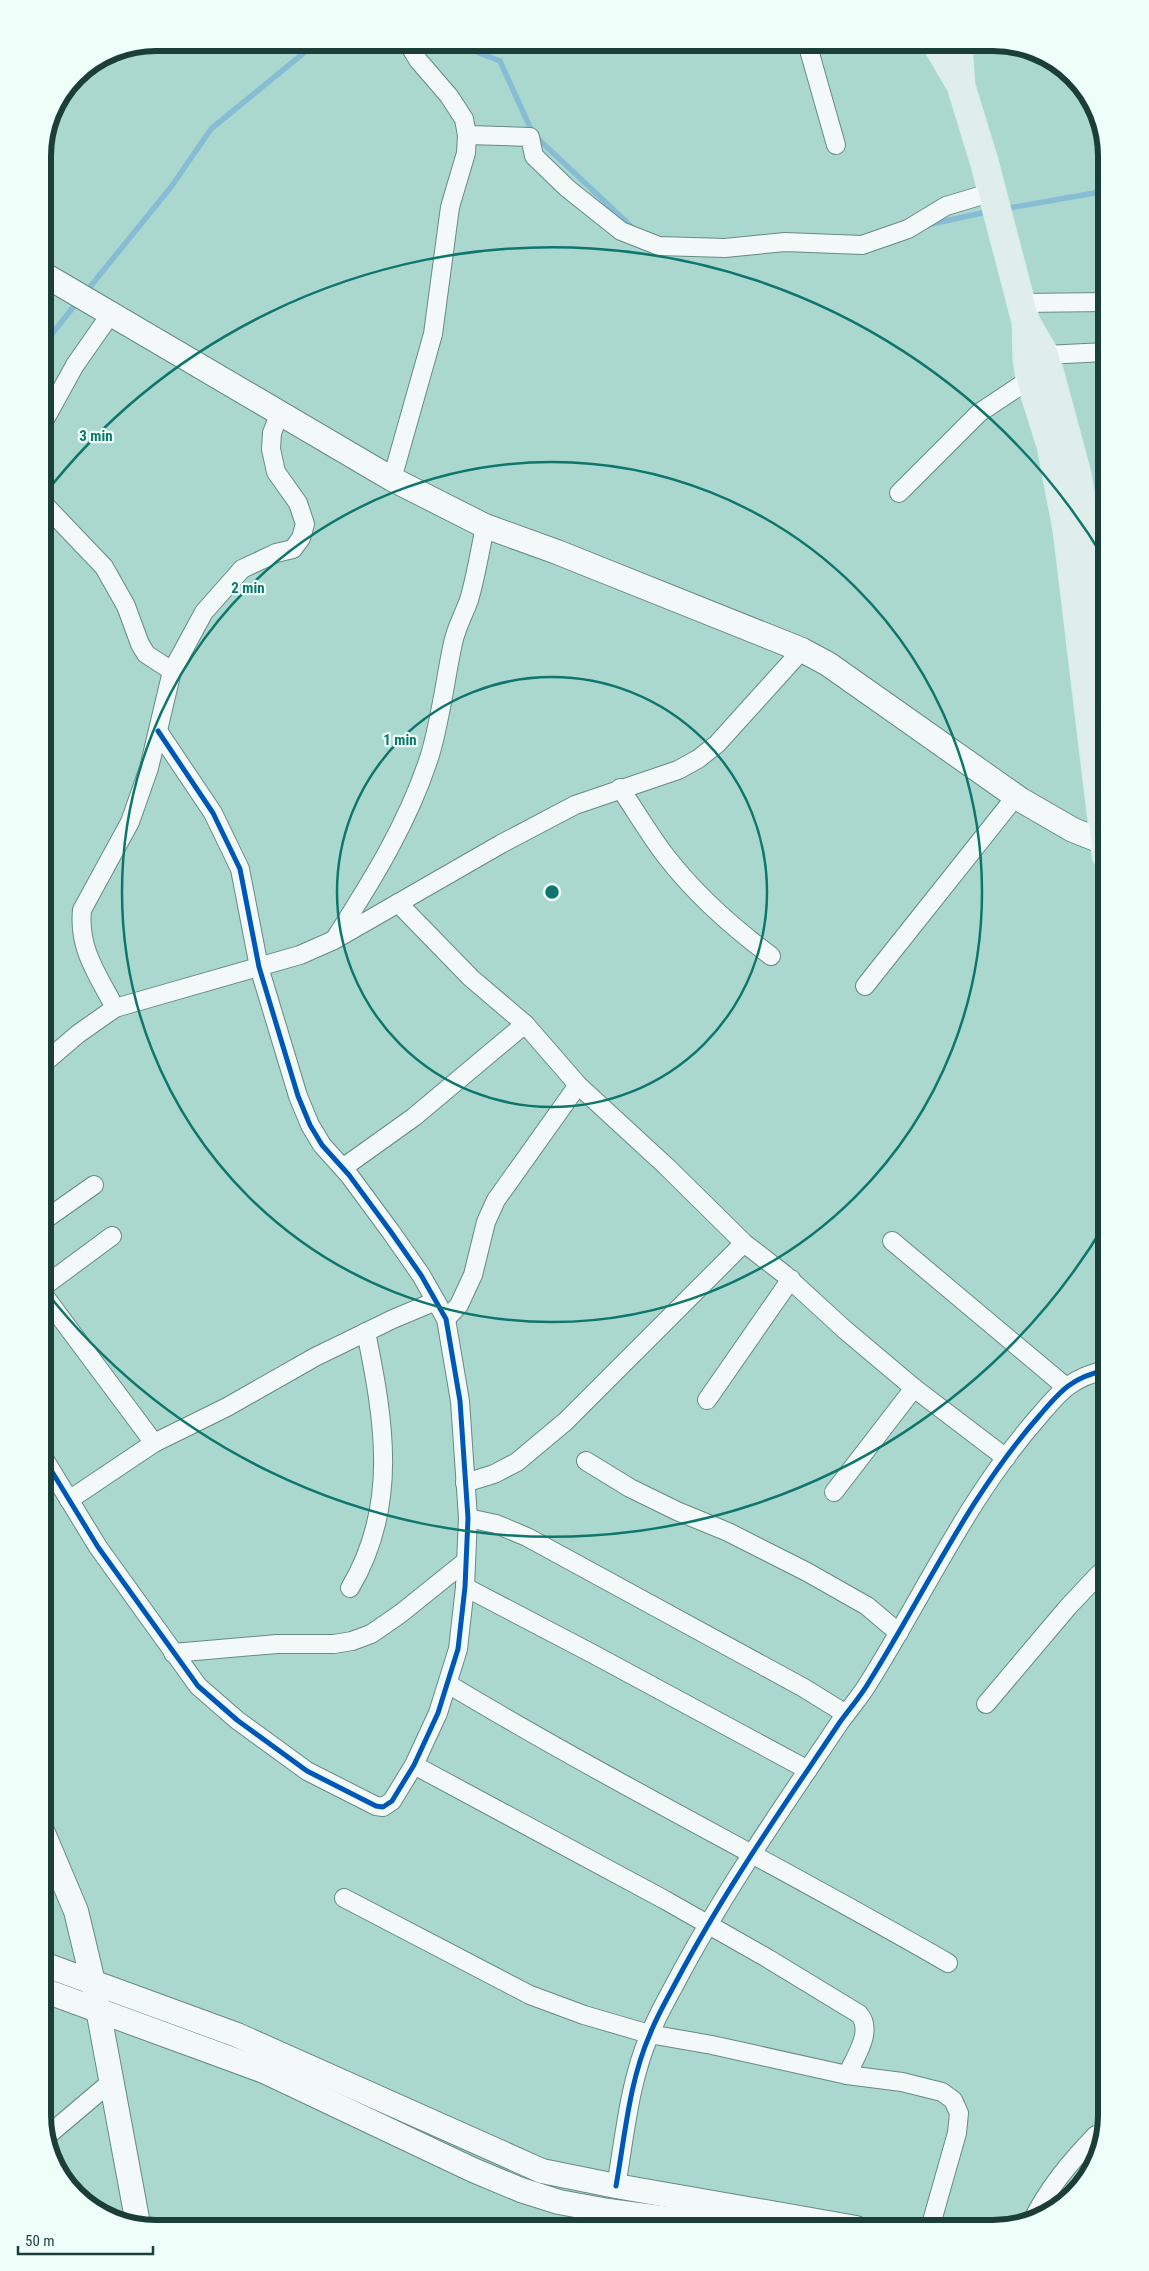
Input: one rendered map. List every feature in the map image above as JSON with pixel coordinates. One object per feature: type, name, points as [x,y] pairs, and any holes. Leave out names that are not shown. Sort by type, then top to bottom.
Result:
[{"type":"main road","points":[[941,51],[961,86]]},
{"type":"main road","points":[[959,51],[961,86],[1010,256],[1024,313],[1051,446],[1067,530],[1098,782]]},
{"type":"main road","points":[[1034,364],[1077,474],[1091,553],[1098,617]]},
{"type":"street","points":[[392,479],[433,334],[450,207],[466,153],[468,135],[464,119],[450,96],[418,60],[413,51]]},
{"type":"street","points":[[809,51],[836,145]]},
{"type":"street","points":[[468,135],[530,137],[534,156],[567,188],[621,231],[659,246],[725,248],[785,242],[862,245],[908,229],[946,206],[992,192]]},
{"type":"street","points":[[51,279],[392,479],[485,526],[557,552],[802,650],[828,664],[1016,796],[1098,843]]},
{"type":"street","points":[[1024,313],[1098,303]]},
{"type":"street","points":[[51,408],[75,365],[110,315]]},
{"type":"street","points":[[899,493],[979,413],[1034,364],[1098,353]]},
{"type":"street","points":[[115,1008],[83,944],[80,926],[82,910],[130,822],[149,768],[172,671],[204,612],[242,569],[276,553],[293,549],[301,538],[305,524],[298,503],[276,472],[271,449],[272,433],[280,412]]},
{"type":"street","points":[[51,511],[104,567],[126,606],[146,654],[172,671]]},
{"type":"street","points":[[334,940],[374,878],[416,794],[430,754],[440,715],[453,640],[475,580],[485,526]]},
{"type":"street","points":[[51,1057],[78,1034],[115,1008],[300,956],[334,940],[501,844],[575,805],[620,788],[678,770],[698,760],[717,744],[802,650]]},
{"type":"street","points":[[51,1470],[98,1547],[198,1686],[237,1720],[307,1772],[362,1800],[383,1807],[392,1801],[414,1765],[438,1713],[448,1684],[458,1648],[465,1588],[468,1518],[460,1401],[446,1319],[391,1232],[344,1168],[322,1144],[310,1124],[298,1096],[259,967],[240,868],[213,813],[158,731]]},
{"type":"street","points":[[620,788],[665,856],[737,931],[771,956]]},
{"type":"street","points":[[864,986],[1016,796]]},
{"type":"street","points":[[398,903],[471,978],[525,1024],[578,1084],[666,1166],[744,1243],[791,1279],[844,1329],[914,1388],[1006,1458]]},
{"type":"street","points":[[344,1168],[414,1116],[525,1024]]},
{"type":"street","points":[[446,1319],[459,1305],[473,1275],[486,1222],[496,1200],[578,1084]]},
{"type":"street","points":[[51,1216],[94,1185]]},
{"type":"street","points":[[51,1281],[112,1236]]},
{"type":"street","points":[[892,1241],[1066,1387]]},
{"type":"street","points":[[465,1483],[494,1474],[518,1462],[566,1421],[744,1243]]},
{"type":"street","points":[[707,1400],[791,1279]]},
{"type":"street","points":[[69,1500],[154,1443],[366,1332],[436,1301]]},
{"type":"street","points":[[51,1305],[154,1443]]},
{"type":"street","points":[[350,1588],[364,1564],[374,1533],[381,1497],[384,1448],[380,1402],[366,1332]]},
{"type":"street","points":[[616,2186],[636,2070],[649,2034],[707,1924],[750,1855],[846,1714],[868,1685],[952,1538],[1006,1458],[1038,1416],[1066,1387],[1086,1374],[1098,1372]]},
{"type":"street","points":[[834,1492],[914,1388]]},
{"type":"street","points":[[586,1461],[630,1488],[677,1511],[728,1532],[808,1572],[867,1606],[899,1633]]},
{"type":"street","points":[[468,1518],[496,1524],[526,1537],[804,1688],[846,1714]]},
{"type":"street","points":[[174,1653],[277,1644],[334,1644],[352,1641],[372,1634],[466,1561]]},
{"type":"street","points":[[986,1704],[1068,1607],[1098,1575]]},
{"type":"street","points":[[465,1588],[593,1654],[808,1770]]},
{"type":"street","points":[[448,1684],[544,1742],[750,1855],[849,1906],[948,1963]]},
{"type":"street","points":[[414,1765],[707,1924],[859,2014],[865,2021],[866,2031],[847,2075]]},
{"type":"street","points":[[51,1854],[76,1911],[93,1982],[137,2218]]},
{"type":"street","points":[[344,1898],[530,1995],[584,2015],[649,2034],[712,2045],[847,2075],[902,2082],[942,2092],[953,2100],[960,2113],[957,2133],[932,2220]]},
{"type":"street","points":[[51,1967],[237,2035],[542,2171],[810,2220]]},
{"type":"street","points":[[51,1993],[264,2072],[473,2170],[521,2190],[559,2202],[676,2220]]},
{"type":"street","points":[[52,2131],[112,2081]]},
{"type":"street","points":[[1038,2209],[1048,2192],[1074,2158],[1095,2136]]},
{"type":"waterway","points":[[85,293],[171,187],[211,129],[306,51]]},
{"type":"waterway","points":[[474,51],[500,61],[533,134],[635,230]]},
{"type":"waterway","points":[[1003,209],[1098,192]]},
{"type":"waterway","points":[[927,225],[991,211]]},
{"type":"waterway","points":[[51,335],[79,300]]},
{"type":"cycle path","points":[[51,1470],[98,1547],[198,1686],[237,1720],[307,1771],[376,1806],[383,1807],[392,1801],[414,1765],[438,1713],[458,1649],[465,1587],[468,1518],[460,1401],[446,1319],[421,1275],[391,1232],[349,1175],[322,1145],[310,1125],[298,1096],[259,967],[240,869],[213,813],[158,731]]},
{"type":"cycle path","points":[[616,2186],[628,2109],[643,2052],[662,2008],[694,1948],[776,1818],[840,1722],[866,1687],[969,1511],[991,1478],[1015,1446],[1061,1392],[1085,1376],[1098,1372]]}]
